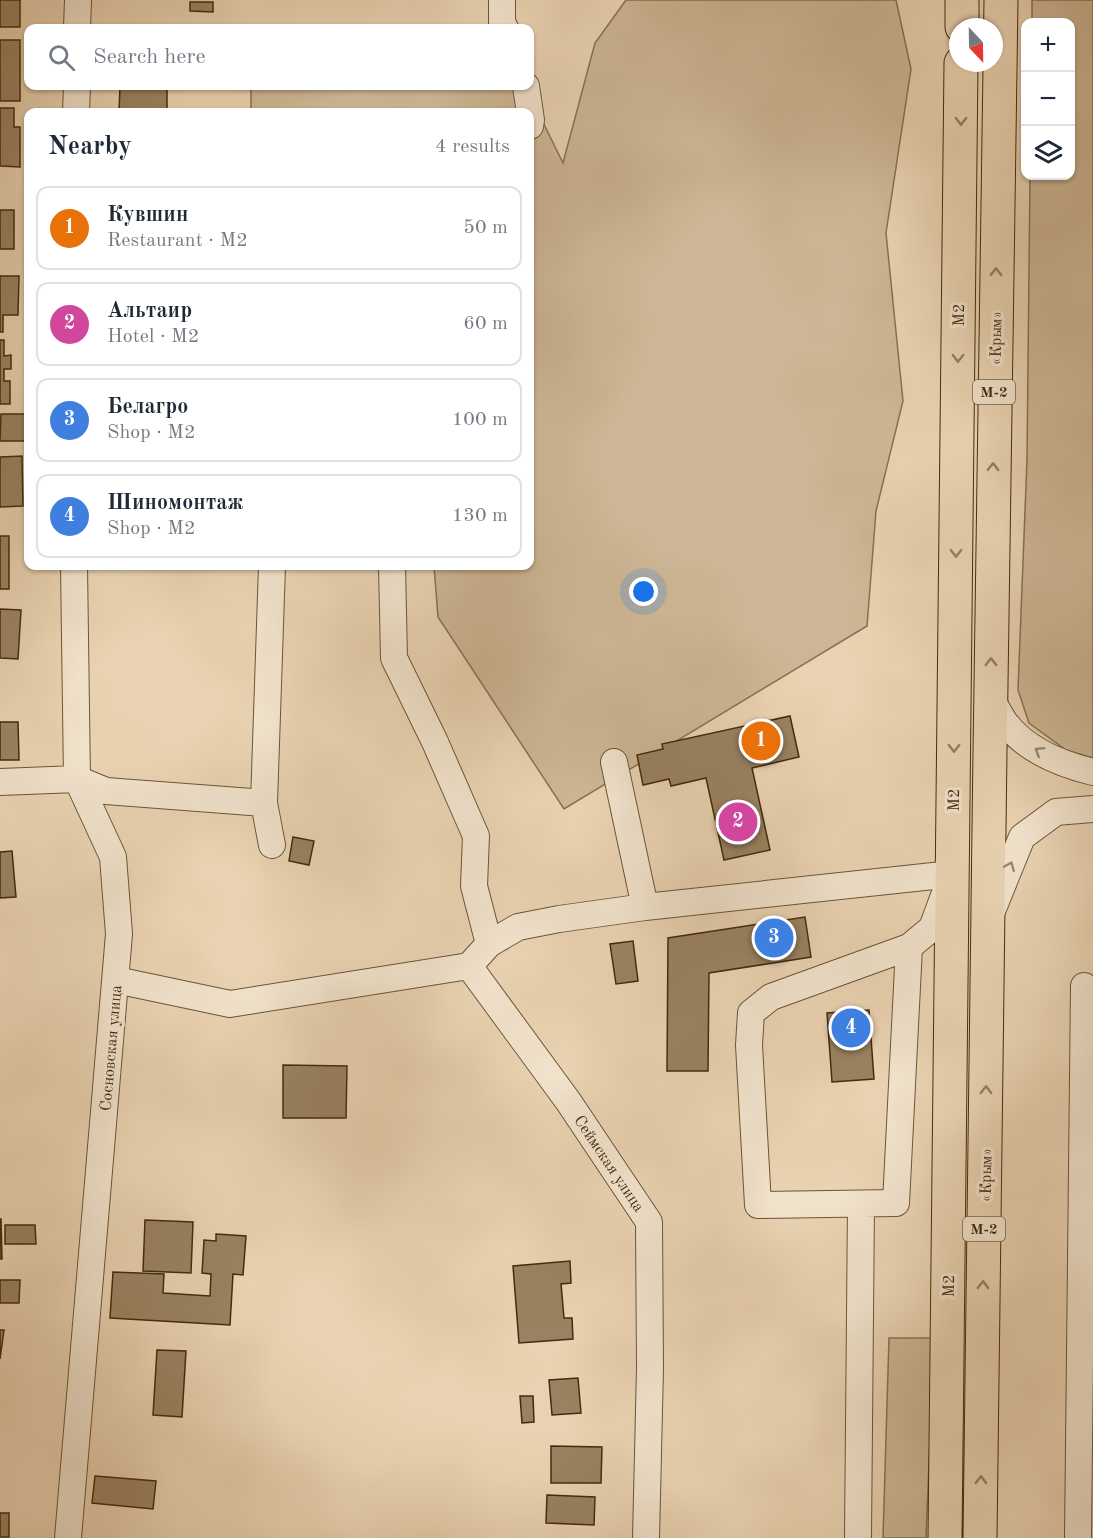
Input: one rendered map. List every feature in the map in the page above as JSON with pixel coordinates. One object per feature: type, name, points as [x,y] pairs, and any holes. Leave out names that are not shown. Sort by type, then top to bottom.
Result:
[{"type":"highway","points":[[962,0],[962,18]]},
{"type":"highway","name":"«Крым»","points":[[980,1538],[1001,0]]},
{"type":"highway","name":"М2","points":[[945,1538],[961,72]]},
{"type":"street","points":[[77,24],[78,0]]},
{"type":"street","points":[[76,108],[77,90]]},
{"type":"street","points":[[527,90],[529,108]]},
{"type":"street","name":"Сосновская улица","points":[[68,1538],[119,934],[113,857],[77,779],[74,570]]},
{"type":"street","points":[[272,570],[264,803],[272,845]]},
{"type":"street","points":[[392,570],[394,658],[435,742],[476,837],[474,886],[489,944]]},
{"type":"street","points":[[990,696],[1004,721],[1019,738],[1044,755],[1093,772]]},
{"type":"street","points":[[614,762],[645,907]]},
{"type":"street","points":[[0,782],[77,779],[106,791],[264,803]]},
{"type":"street","points":[[988,920],[1022,837],[1056,812],[1093,809]]},
{"type":"street","points":[[116,980],[230,1004],[469,966],[489,944],[518,927],[559,919],[645,907],[952,874],[932,928],[909,947],[771,997],[751,1013],[748,1046],[758,1205],[896,1203],[909,947]]},
{"type":"street","name":"Сеймская улица","points":[[469,966],[568,1101],[649,1222],[650,1368],[646,1538]]},
{"type":"street","points":[[1078,1538],[1086,1423],[1088,1093],[1084,986]]},
{"type":"street","points":[[858,1538],[861,1204]]},
{"type":"shaded area","points":[[626,0],[896,0],[911,69],[886,233],[903,401],[876,511],[867,626],[564,809],[438,617],[434,570],[534,570],[534,108],[251,108],[251,90],[527,90],[563,163],[595,43]]},
{"type":"shaded area","points":[[1032,0],[1093,0],[1093,758],[1066,750],[1029,723],[1018,690],[1027,460],[1030,180],[1075,180],[1075,18],[1032,18]]},
{"type":"shaded area","points":[[889,1338],[934,1338],[926,1538],[883,1538]]},
{"type":"building","points":[[0,0],[20,0],[20,27],[0,27]]},
{"type":"building","points":[[190,2],[213,2],[213,12],[190,11]]},
{"type":"building","points":[[0,40],[20,40],[20,101],[0,101]]},
{"type":"building","points":[[120,90],[167,90],[167,108],[119,108]]},
{"type":"building","points":[[0,108],[14,108],[14,127],[20,127],[20,167],[0,166]]},
{"type":"building","points":[[0,210],[14,210],[14,249],[0,249]]},
{"type":"building","points":[[0,276],[19,276],[18,315],[3,315],[3,332],[0,332]]},
{"type":"building","points":[[0,340],[4,340],[4,356],[11,355],[11,369],[4,369],[4,381],[10,381],[10,404],[0,404]]},
{"type":"building","points":[[1,414],[24,414],[24,441],[0,441]]},
{"type":"building","points":[[22,456],[23,506],[0,507],[0,457]]},
{"type":"building","points":[[0,536],[9,536],[9,589],[0,589]]},
{"type":"building","points":[[0,609],[21,610],[18,659],[0,658]]},
{"type":"building","points":[[790,716],[799,757],[752,768],[770,850],[724,860],[706,778],[671,786],[669,779],[643,785],[637,755],[663,749],[662,744]]},
{"type":"building","points":[[0,722],[18,722],[19,760],[0,760]]},
{"type":"building","points":[[293,837],[314,841],[309,865],[289,861]]},
{"type":"building","points":[[12,851],[16,897],[0,898],[0,852]]},
{"type":"building","points":[[805,917],[811,957],[709,973],[708,1071],[667,1071],[668,938]]},
{"type":"building","points":[[633,941],[638,981],[616,984],[610,944]]},
{"type":"building","points":[[869,1010],[874,1079],[832,1082],[827,1013]]},
{"type":"building","points":[[283,1065],[347,1066],[346,1118],[283,1118]]},
{"type":"building","points":[[1,1219],[2,1259],[0,1259]]},
{"type":"building","points":[[145,1220],[193,1222],[191,1273],[143,1271]]},
{"type":"building","points":[[5,1225],[35,1225],[36,1244],[5,1244]]},
{"type":"building","points":[[216,1234],[246,1236],[243,1275],[233,1274],[230,1325],[110,1318],[113,1272],[164,1274],[163,1293],[210,1296],[211,1274],[202,1273],[204,1240],[216,1241]]},
{"type":"building","points":[[570,1261],[571,1283],[561,1284],[564,1318],[572,1318],[573,1339],[519,1343],[513,1266]]},
{"type":"building","points":[[0,1280],[20,1280],[19,1303],[0,1303]]},
{"type":"building","points":[[0,1330],[4,1330],[0,1359]]},
{"type":"building","points":[[157,1350],[186,1351],[182,1417],[153,1415]]},
{"type":"building","points":[[578,1378],[581,1413],[552,1415],[549,1380]]},
{"type":"building","points":[[520,1396],[533,1396],[534,1422],[522,1423]]},
{"type":"building","points":[[551,1446],[602,1447],[601,1483],[551,1483]]},
{"type":"building","points":[[95,1476],[156,1481],[153,1509],[92,1503]]},
{"type":"building","points":[[547,1495],[595,1497],[594,1525],[546,1523]]},
{"type":"building","points":[[0,1513],[9,1513],[9,1537],[0,1537]]},
{"type":"place","name":"Кувшин","points":[[761,741]]},
{"type":"place","name":"Альтаир","points":[[738,822]]},
{"type":"place","name":"Белагро","points":[[774,938]]},
{"type":"place","name":"Шиномонтаж","points":[[851,1028]]}]
